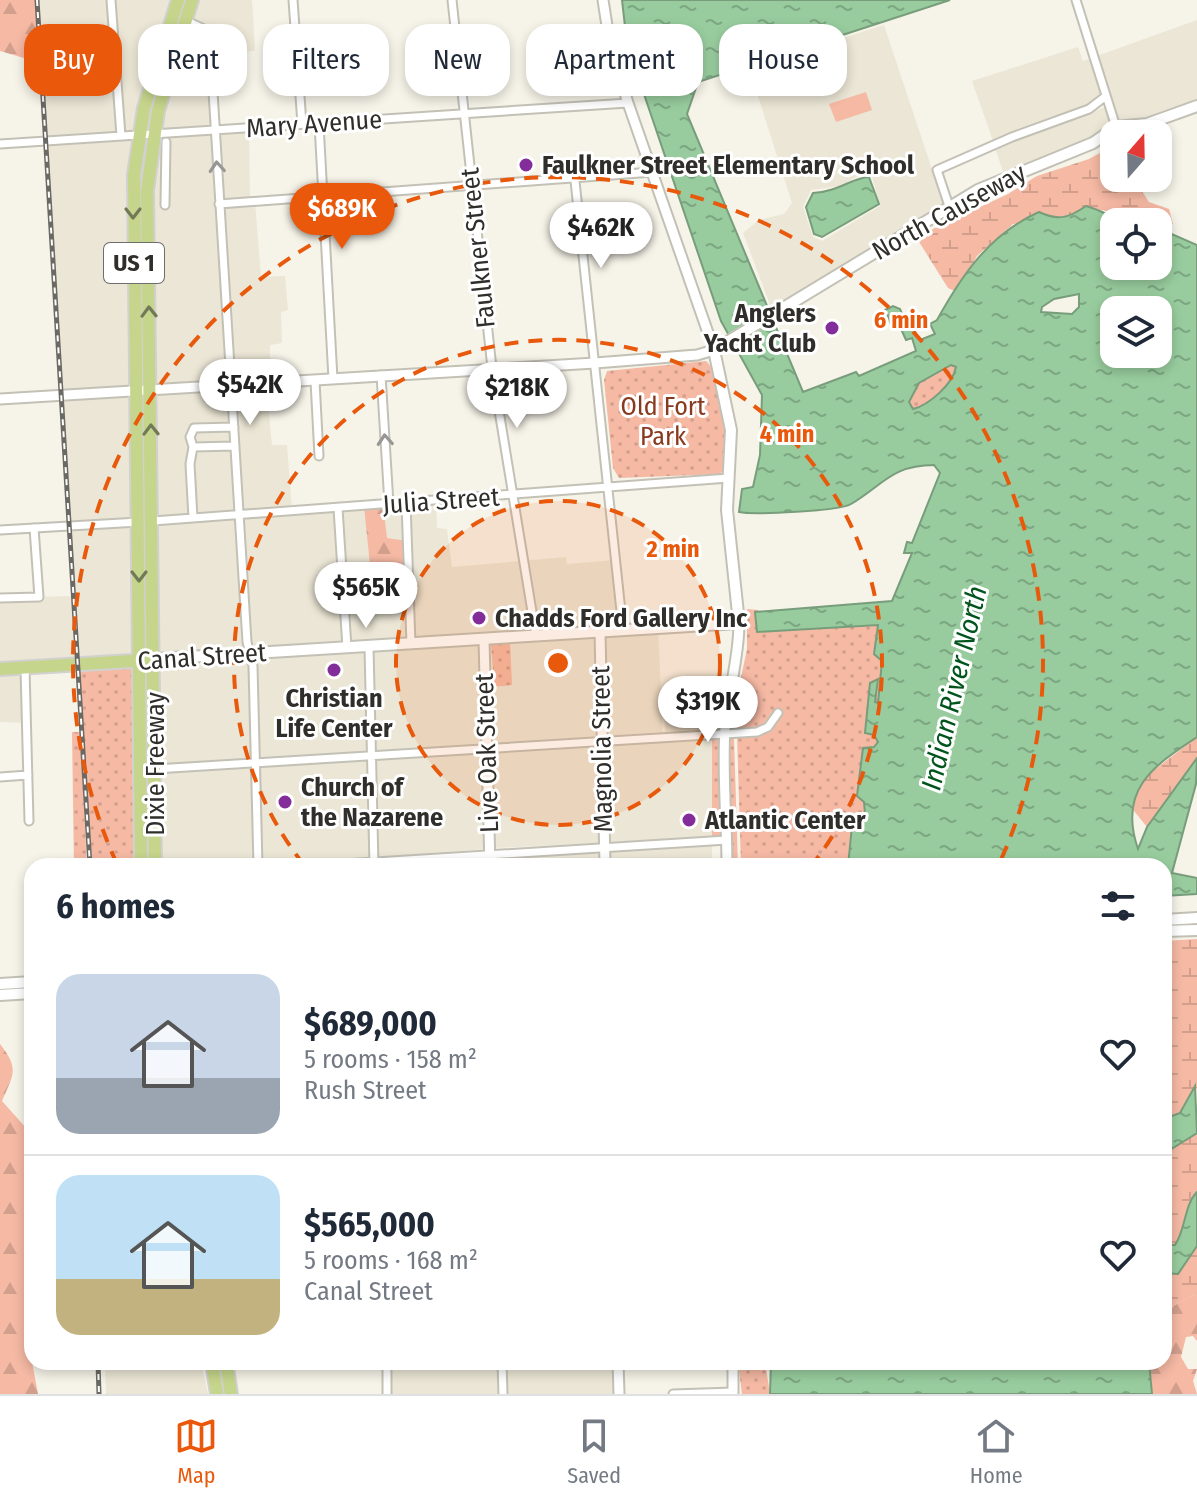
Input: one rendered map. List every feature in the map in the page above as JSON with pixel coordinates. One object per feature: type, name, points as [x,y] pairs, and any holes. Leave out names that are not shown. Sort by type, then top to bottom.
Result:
[{"type":"main road","name":"US 1","points":[[138,476],[144,390],[147,206],[153,134],[179,18],[178,0]]},
{"type":"main road","name":"US 1","points":[[144,390],[133,203],[139,135],[154,72],[179,18],[192,0]]},
{"type":"main road","name":"North Causeway","points":[[1158,120],[1197,106]]},
{"type":"main road","name":"North Causeway","points":[[714,350],[949,206],[1006,176],[1100,138]]},
{"type":"main road","points":[[714,350],[731,430],[727,510],[739,623]]},
{"type":"main road","name":"Dixie Freeway","points":[[141,858],[153,552],[152,470],[144,390]]},
{"type":"main road","name":"Dixie Freeway","points":[[138,476],[155,769],[155,858]]},
{"type":"main road","points":[[138,476],[146,513],[153,521]]},
{"type":"main road","points":[[139,522],[153,552]]},
{"type":"main road","name":"Canal Street","points":[[0,669],[739,623]]},
{"type":"main road","points":[[1172,920],[1197,918]]},
{"type":"main road","points":[[1172,931],[1197,930]]},
{"type":"main road","points":[[0,984],[24,982]]},
{"type":"main road","points":[[0,995],[24,994]]},
{"type":"main road","points":[[213,1370],[217,1394]]},
{"type":"main road","points":[[227,1370],[231,1394]]},
{"type":"street","points":[[111,0],[121,136]]},
{"type":"street","points":[[293,0],[302,124]]},
{"type":"street","name":"Faulkner Street","points":[[452,0],[492,368],[536,636]]},
{"type":"street","points":[[0,399],[595,363],[697,355],[714,350],[628,103],[610,45],[603,0]]},
{"type":"street","points":[[1076,0],[1114,120]]},
{"type":"street","points":[[179,18],[203,30],[210,43],[250,654],[258,858]]},
{"type":"street","points":[[949,206],[937,170],[1012,137],[1089,109],[1106,96]]},
{"type":"street","name":"Mary Avenue","points":[[0,144],[628,103]]},
{"type":"street","points":[[319,124],[333,379]]},
{"type":"street","points":[[165,205],[166,142]]},
{"type":"street","points":[[219,204],[575,181],[653,172]]},
{"type":"street","points":[[575,181],[623,630]]},
{"type":"street","points":[[381,375],[389,504]]},
{"type":"street","points":[[315,381],[319,456]]},
{"type":"street","points":[[193,518],[190,464],[193,447],[190,437],[194,428],[234,427]]},
{"type":"street","points":[[193,447],[235,446]]},
{"type":"street","name":"Julia Street","points":[[153,521],[729,478]]},
{"type":"street","points":[[406,503],[411,644]]},
{"type":"street","points":[[338,508],[347,648]]},
{"type":"street","points":[[0,530],[139,522]]},
{"type":"street","points":[[0,598],[39,597],[34,528]]},
{"type":"street","points":[[727,858],[725,734],[727,701],[738,660],[739,623]]},
{"type":"street","name":"Magnolia Street","points":[[600,632],[605,858]]},
{"type":"street","name":"Live Oak Street","points":[[484,640],[489,858]]},
{"type":"street","points":[[369,647],[374,858]]},
{"type":"street","points":[[25,668],[29,821]]},
{"type":"street","points":[[155,769],[757,732],[768,727],[778,713]]},
{"type":"street","points":[[0,777],[28,775]]},
{"type":"street","points":[[432,858],[727,840]]},
{"type":"street","points":[[387,1370],[387,1394]]},
{"type":"street","points":[[502,1370],[503,1394]]},
{"type":"street","points":[[618,1370],[619,1394]]},
{"type":"street","points":[[673,1394],[733,1393],[733,1370]]},
{"type":"shaded area","points":[[37,0],[252,0],[255,51],[247,51],[247,24],[138,24],[138,96],[213,96],[214,130],[249,128],[250,202],[255,202],[261,277],[285,276],[288,310],[281,312],[282,343],[270,345],[270,383],[266,384],[272,445],[287,445],[292,511],[436,501],[437,528],[447,529],[452,567],[566,557],[567,564],[615,560],[623,630],[658,628],[663,737],[155,769],[155,660],[25,668],[27,723],[0,722],[0,598],[75,596],[43,96],[122,96],[122,24],[39,24]]},
{"type":"shaded area","points":[[1197,20],[1197,102],[1149,120],[1100,120],[1100,138],[1004,174],[995,148],[1111,105],[1110,98],[993,141],[972,81],[1078,47],[1083,61]]},
{"type":"shaded area","points":[[884,25],[944,205],[772,310],[743,233],[759,220],[784,214],[792,203],[758,96],[847,96],[847,37]],"holes":[[[860,175],[872,176],[880,206],[822,241],[813,237],[803,207],[811,190],[840,186]]]},
{"type":"shaded area","points":[[725,694],[722,730],[665,733],[664,700]]},
{"type":"shaded area","points":[[712,738],[712,837],[608,842],[605,744]]},
{"type":"shaded area","points":[[598,745],[601,843],[493,848],[490,753]]},
{"type":"shaded area","points":[[483,753],[486,849],[378,857],[375,760]]},
{"type":"shaded area","points":[[368,760],[371,857],[262,858],[260,768]]},
{"type":"shaded area","points":[[253,768],[255,858],[159,858],[158,773]]},
{"type":"shaded area","points":[[712,845],[712,858],[608,858],[608,850]]},
{"type":"shaded area","points":[[601,851],[601,858],[493,856]]},
{"type":"shaded area","points":[[105,1370],[203,1370],[208,1394],[106,1394]]},
{"type":"shaded area","points":[[390,1370],[499,1370],[500,1394],[391,1394]]},
{"type":"shaded area","points":[[506,1370],[615,1370],[615,1394],[507,1394]]},
{"type":"green space","points":[[0,0],[37,0],[39,24],[24,24],[24,58],[0,51]]},
{"type":"green space","points":[[866,92],[872,110],[836,122],[829,104]]},
{"type":"green space","points":[[1100,153],[1100,192],[1143,192],[1149,202],[1166,208],[1100,208],[1100,211],[1013,224],[977,256],[957,292],[948,288],[916,237],[1008,194],[1037,176]]},
{"type":"green space","name":"Old Fort Park","points":[[706,361],[716,380],[719,395],[724,429],[724,469],[720,474],[619,478],[613,468],[604,380],[607,371]]},
{"type":"green space","points":[[951,365],[956,366],[945,386],[926,403],[913,409],[909,402],[918,383]]},
{"type":"green space","points":[[383,505],[387,538],[407,541],[408,565],[394,567],[394,572],[385,570],[384,565],[370,565],[364,506]]},
{"type":"green space","points":[[747,609],[758,610],[758,632],[878,624],[874,653],[882,661],[879,703],[875,703],[877,680],[871,683],[865,733],[876,736],[878,742],[874,747],[863,748],[857,797],[864,802],[865,814],[860,824],[852,827],[849,858],[741,858],[736,701],[747,649]]},
{"type":"green space","points":[[510,640],[512,685],[492,687],[491,645]]},
{"type":"green space","points":[[141,660],[141,858],[90,858],[79,664]]},
{"type":"green space","points":[[72,732],[80,732],[87,858],[74,858]]},
{"type":"green space","points":[[728,737],[734,737],[738,858],[731,858]]},
{"type":"green space","points":[[1197,737],[1197,758],[1147,827],[1130,806],[1145,777]]},
{"type":"green space","points":[[712,738],[721,738],[724,837],[712,837]]},
{"type":"green space","points":[[1197,939],[1197,1089],[1195,1086],[1180,1113],[1172,1116],[1172,941]]},
{"type":"green space","points":[[0,1044],[13,1072],[2,1101],[24,1126],[24,1370],[34,1370],[38,1394],[0,1394]]},
{"type":"green space","points":[[1197,1133],[1197,1192],[1189,1204],[1175,1245],[1172,1245],[1172,1149]]},
{"type":"green space","points":[[1197,1246],[1197,1293],[1172,1307],[1172,1274],[1178,1274]]},
{"type":"green space","points":[[1197,1293],[1197,1341],[1193,1336],[1186,1337],[1181,1357],[1188,1369],[1197,1369],[1193,1381],[1197,1394],[1152,1394],[1150,1370],[1172,1370],[1172,1307]]},
{"type":"green space","points":[[739,1370],[766,1370],[770,1394],[742,1394]]},
{"type":"water","points":[[622,0],[950,0],[847,34],[847,24],[719,24],[719,75],[703,80],[703,24],[625,24]]},
{"type":"water","name":"Indian River North","points":[[645,96],[693,96],[687,114],[803,392],[856,372],[859,376],[916,351],[912,338],[906,340],[897,320],[890,323],[885,310],[893,306],[900,309],[909,330],[914,330],[920,340],[935,334],[930,324],[937,320],[979,257],[1006,232],[1039,212],[1063,217],[1086,206],[1100,211],[1100,280],[1172,280],[1172,234],[1197,245],[1197,737],[1153,770],[1143,782],[1132,811],[1138,849],[1147,827],[1197,758],[1196,784],[1172,873],[1172,858],[849,858],[852,826],[861,823],[865,814],[864,802],[857,796],[863,748],[874,747],[878,742],[874,735],[865,733],[870,683],[878,679],[875,702],[878,703],[882,661],[874,654],[878,625],[757,632],[755,612],[892,601],[912,553],[904,553],[907,542],[912,543],[940,473],[934,465],[908,468],[889,477],[851,504],[831,509],[739,512],[742,489],[753,487],[760,455],[762,395],[721,321]],"holes":[[[1079,294],[1079,307],[1072,314],[1041,312],[1042,307],[1054,299]],[[951,365],[956,367],[939,393],[913,409],[909,402],[919,383]]]},
{"type":"water","points":[[869,177],[879,204],[822,237],[814,234],[806,207],[813,193]]},
{"type":"water","points":[[1172,873],[1197,878],[1197,894],[1172,896]]},
{"type":"water","points":[[1195,1086],[1197,1133],[1172,1149],[1172,1116],[1180,1113]]},
{"type":"water","points":[[1197,1192],[1197,1246],[1178,1274],[1172,1274],[1172,1245],[1175,1245]]},
{"type":"water","points":[[771,1370],[1150,1370],[1152,1394],[770,1394]]},
{"type":"railway","points":[[37,0],[90,858]]},
{"type":"railway","points":[[98,1370],[99,1394]]},
{"type":"place","name":"Faulkner Street Elementary School","points":[[526,165]]},
{"type":"place","name":"Anglers Yacht Club","points":[[832,328]]},
{"type":"place","name":"Chadds Ford Gallery Inc","points":[[479,618]]},
{"type":"place","name":"Christian Life Center","points":[[334,670]]},
{"type":"place","name":"Church of the Nazarene","points":[[285,802]]},
{"type":"place","name":"Atlantic Center","points":[[689,820]]}]
